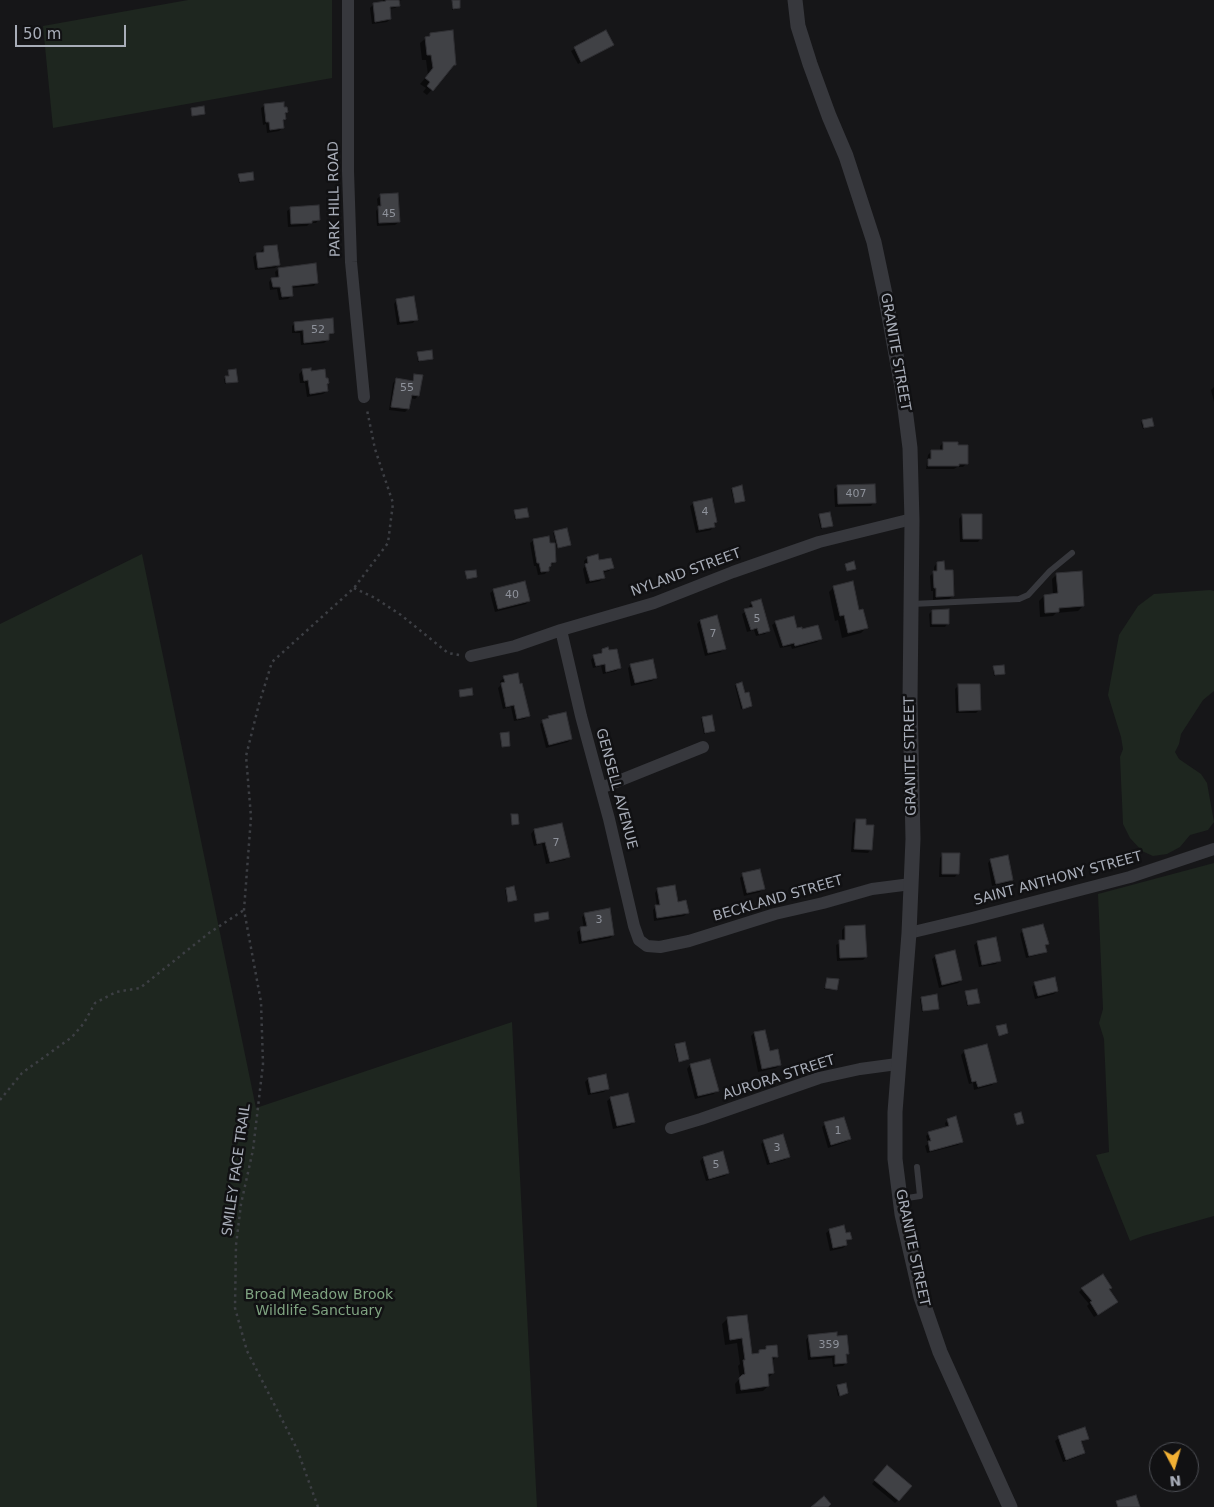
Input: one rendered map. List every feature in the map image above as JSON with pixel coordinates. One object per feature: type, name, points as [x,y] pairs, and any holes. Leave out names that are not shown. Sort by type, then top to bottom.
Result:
[{"type":"street","name":"PARK HILL ROAD","points":[[348,0],[348,171],[351,253],[364,397]]},
{"type":"street","name":"GRANITE STREET","points":[[795,0],[798,26],[810,64],[846,156],[874,242],[886,294],[910,448],[913,839],[909,932],[897,1064],[895,1112],[895,1159],[900,1199],[921,1297],[940,1352],[1010,1507]]},
{"type":"street","name":"NYLAND STREET","points":[[471,656],[515,646],[561,630],[654,603],[733,572],[819,542],[912,519]]},
{"type":"street","name":"GENSELL AVENUE","points":[[561,630],[580,716],[601,788],[634,926],[639,940],[647,946],[654,946]]},
{"type":"street","points":[[601,788],[703,747]]},
{"type":"street","name":"SAINT ANTHONY STREET","points":[[909,932],[972,918],[1130,877],[1214,849]]},
{"type":"street","name":"BECKLAND STREET","points":[[654,946],[660,947],[689,941],[774,914],[872,889],[911,884]]},
{"type":"street","name":"AURORA STREET","points":[[671,1128],[701,1120],[819,1078],[860,1069],[897,1064]]},
{"type":"lane","points":[[911,604],[1019,599],[1028,595],[1050,571],[1072,553]]},
{"type":"lane","points":[[900,1199],[920,1196],[917,1167]]},
{"type":"path","name":"SMILEY FACE TRAIL","points":[[318,1507],[297,1448],[246,1351],[235,1308],[236,1245],[241,1204],[253,1150],[256,1111],[263,1064],[261,1002],[244,910],[251,817],[246,756],[272,662],[354,588],[388,544],[393,503],[375,450],[364,397]]},
{"type":"path","points":[[354,588],[375,598],[400,615],[448,653],[471,656]]},
{"type":"path","points":[[0,1100],[22,1073],[72,1037],[84,1023],[95,1003],[116,992],[140,988],[209,933],[244,910]]},
{"type":"green space","points":[[188,0],[332,0],[332,78],[53,128],[43,26]]},
{"type":"green space","name":"Broad Meadow Brook Wildlife Sanctuary","points":[[142,554],[256,1108],[512,1022],[537,1507],[0,1507],[0,624]]},
{"type":"green space","points":[[1214,591],[1214,691],[1203,700],[1181,734],[1175,752],[1179,759],[1201,774],[1207,783],[1214,822],[1208,830],[1190,835],[1180,847],[1167,854],[1153,856],[1142,851],[1130,838],[1123,824],[1120,757],[1123,749],[1108,695],[1119,635],[1138,606],[1154,594]]},
{"type":"green space","points":[[1214,863],[1214,1216],[1130,1241],[1096,1155],[1109,1152],[1104,1039],[1099,1023],[1103,1009],[1098,894]]},
{"type":"building","points":[[399,0],[400,6],[390,7],[391,19],[375,22],[373,3]]},
{"type":"building","points":[[452,0],[460,0],[460,8],[453,9]]},
{"type":"building","points":[[453,30],[456,65],[433,91],[427,86],[430,82],[425,78],[433,68],[431,55],[427,55],[425,37],[430,36],[430,33]]},
{"type":"building","points":[[606,30],[614,45],[581,62],[574,47]]},
{"type":"building","points":[[284,102],[284,107],[287,107],[288,112],[285,113],[286,119],[283,120],[284,128],[270,130],[269,122],[266,122],[264,104]]},
{"type":"building","points":[[204,106],[205,114],[192,116],[191,108]]},
{"type":"building","points":[[253,172],[254,180],[240,182],[238,174]]},
{"type":"building","points":[[398,193],[400,222],[379,223],[378,206],[381,206],[380,194]]},
{"type":"building","points":[[319,205],[320,220],[312,221],[312,223],[291,224],[290,207]]},
{"type":"building","points":[[277,245],[280,265],[258,268],[256,253],[264,252],[264,246]]},
{"type":"building","points":[[316,263],[318,283],[292,286],[293,296],[282,297],[280,287],[273,287],[271,278],[279,277],[278,268]]},
{"type":"building","points":[[414,296],[418,320],[400,322],[396,299]]},
{"type":"building","points":[[333,318],[334,333],[329,334],[329,340],[304,343],[303,330],[295,331],[294,322]]},
{"type":"building","points":[[432,350],[433,359],[419,361],[417,352]]},
{"type":"building","points":[[311,368],[311,371],[325,369],[326,378],[328,378],[329,383],[327,384],[328,391],[310,394],[308,380],[304,381],[302,369]]},
{"type":"building","points":[[236,369],[238,382],[226,383],[225,376],[229,376],[228,370]]},
{"type":"building","points":[[414,374],[423,375],[419,396],[412,395],[409,409],[391,407],[396,378],[413,381]]},
{"type":"building","points":[[1152,418],[1154,426],[1144,428],[1142,420]]},
{"type":"building","points":[[943,442],[958,442],[958,445],[968,445],[968,464],[959,464],[959,466],[928,466],[928,459],[931,459],[931,450],[943,450]]},
{"type":"building","points":[[875,484],[876,503],[838,504],[837,485]]},
{"type":"building","points":[[742,485],[745,501],[735,503],[732,488]]},
{"type":"building","points":[[712,498],[717,522],[714,523],[715,527],[699,530],[693,502]]},
{"type":"building","points":[[527,508],[529,517],[516,519],[514,510]]},
{"type":"building","points":[[830,512],[833,526],[822,528],[819,514]]},
{"type":"building","points":[[962,514],[982,514],[982,539],[963,539]]},
{"type":"building","points":[[567,528],[571,545],[558,548],[554,531]]},
{"type":"building","points":[[549,536],[550,543],[555,543],[556,562],[551,563],[549,571],[541,572],[539,563],[537,563],[533,539]]},
{"type":"building","points":[[598,554],[599,560],[611,558],[614,568],[603,571],[605,578],[590,581],[585,564],[588,563],[587,557]]},
{"type":"building","points":[[854,561],[856,569],[847,571],[845,564]]},
{"type":"building","points":[[944,561],[945,570],[953,570],[954,596],[936,597],[933,571],[937,571],[937,562]]},
{"type":"building","points":[[476,570],[477,577],[467,579],[465,571]]},
{"type":"building","points":[[1082,571],[1084,606],[1059,608],[1059,612],[1045,613],[1044,595],[1058,593],[1056,573]]},
{"type":"building","points":[[525,581],[530,601],[498,609],[493,589]]},
{"type":"building","points":[[853,581],[859,610],[863,609],[868,628],[848,633],[844,615],[840,616],[833,586]]},
{"type":"building","points":[[761,599],[770,631],[759,634],[757,628],[751,630],[744,609],[753,607],[751,602]]},
{"type":"building","points":[[949,609],[949,624],[932,624],[932,610]]},
{"type":"building","points":[[717,615],[726,649],[708,653],[700,620]]},
{"type":"building","points":[[794,616],[797,628],[802,627],[802,629],[818,625],[822,639],[795,646],[794,643],[783,646],[775,621]]},
{"type":"building","points":[[608,647],[609,650],[617,649],[621,668],[606,672],[605,664],[596,666],[593,655],[602,653],[602,649]]},
{"type":"building","points":[[653,659],[657,678],[635,683],[630,664]]},
{"type":"building","points":[[1004,665],[1005,674],[995,675],[993,666]]},
{"type":"building","points":[[518,673],[530,716],[517,719],[514,705],[506,707],[501,683],[505,682],[503,676]]},
{"type":"building","points":[[742,682],[745,693],[749,692],[752,706],[743,709],[736,684]]},
{"type":"building","points":[[958,684],[980,684],[981,710],[959,711]]},
{"type":"building","points":[[472,688],[473,695],[460,697],[459,690]]},
{"type":"building","points":[[566,712],[572,739],[549,745],[542,720],[549,718],[548,716]]},
{"type":"building","points":[[712,715],[715,731],[705,733],[702,717]]},
{"type":"building","points":[[509,732],[510,746],[502,747],[500,733]]},
{"type":"building","points":[[511,814],[518,814],[519,824],[512,825]]},
{"type":"building","points":[[856,819],[866,819],[866,825],[874,825],[872,850],[854,849]]},
{"type":"building","points":[[562,823],[570,857],[550,862],[545,842],[537,844],[534,829]]},
{"type":"building","points":[[942,853],[960,853],[959,874],[942,874]]},
{"type":"building","points":[[1008,855],[1013,880],[996,884],[990,859]]},
{"type":"building","points":[[760,869],[765,889],[747,893],[742,873]]},
{"type":"building","points":[[675,885],[678,902],[686,900],[689,913],[657,918],[655,905],[660,905],[657,888]]},
{"type":"building","points":[[514,886],[517,900],[508,902],[506,888]]},
{"type":"building","points":[[610,908],[614,935],[582,941],[580,927],[587,926],[584,913]]},
{"type":"building","points":[[548,912],[549,919],[535,922],[534,914]]},
{"type":"building","points":[[1043,924],[1049,944],[1045,945],[1047,952],[1029,956],[1022,929]]},
{"type":"building","points":[[865,925],[867,957],[840,958],[839,940],[845,940],[845,926]]},
{"type":"building","points":[[996,937],[1001,961],[982,965],[977,941]]},
{"type":"building","points":[[955,950],[962,980],[942,985],[935,955]]},
{"type":"building","points":[[1055,977],[1058,991],[1038,996],[1034,982]]},
{"type":"building","points":[[827,978],[839,979],[837,990],[825,988]]},
{"type":"building","points":[[977,989],[980,1003],[968,1005],[965,991]]},
{"type":"building","points":[[937,994],[939,1009],[923,1011],[921,997]]},
{"type":"building","points":[[1006,1024],[1008,1033],[999,1036],[996,1026]]},
{"type":"building","points":[[765,1030],[770,1051],[778,1049],[781,1065],[762,1069],[754,1032]]},
{"type":"building","points":[[685,1042],[689,1059],[679,1062],[675,1044]]},
{"type":"building","points":[[987,1044],[997,1082],[978,1087],[976,1081],[972,1082],[964,1050]]},
{"type":"building","points":[[710,1059],[719,1091],[698,1096],[690,1064]]},
{"type":"building","points":[[606,1074],[609,1089],[591,1093],[588,1078]]},
{"type":"building","points":[[628,1093],[635,1122],[617,1126],[610,1097]]},
{"type":"building","points":[[1021,1112],[1024,1123],[1017,1125],[1014,1114]]},
{"type":"building","points":[[956,1116],[963,1142],[930,1151],[928,1141],[931,1141],[928,1132],[949,1126],[947,1119]]},
{"type":"building","points":[[844,1117],[851,1139],[831,1145],[824,1122]]},
{"type":"building","points":[[783,1134],[790,1157],[770,1163],[763,1140]]},
{"type":"building","points":[[723,1151],[729,1173],[709,1179],[703,1157]]},
{"type":"building","points":[[844,1225],[846,1233],[850,1232],[852,1239],[846,1240],[847,1245],[833,1248],[829,1229]]},
{"type":"building","points":[[1103,1274],[1112,1288],[1109,1289],[1118,1302],[1098,1315],[1090,1302],[1092,1301],[1081,1288]]},
{"type":"building","points":[[747,1315],[752,1354],[766,1349],[766,1346],[777,1345],[778,1357],[772,1357],[774,1373],[768,1374],[769,1386],[741,1390],[739,1378],[745,1374],[742,1338],[730,1340],[727,1317]]},
{"type":"building","points":[[837,1332],[837,1336],[847,1335],[849,1354],[846,1354],[847,1363],[835,1364],[835,1355],[811,1357],[808,1335]]},
{"type":"building","points":[[846,1383],[848,1393],[840,1396],[837,1385]]},
{"type":"building","points":[[1085,1427],[1089,1439],[1081,1441],[1085,1453],[1066,1460],[1058,1436]]},
{"type":"building","points":[[887,1465],[912,1486],[899,1501],[874,1480]]},
{"type":"building","points":[[1136,1495],[1140,1507],[1118,1507],[1116,1501]]},
{"type":"building","points":[[824,1496],[831,1504],[828,1507],[811,1507]]}]
